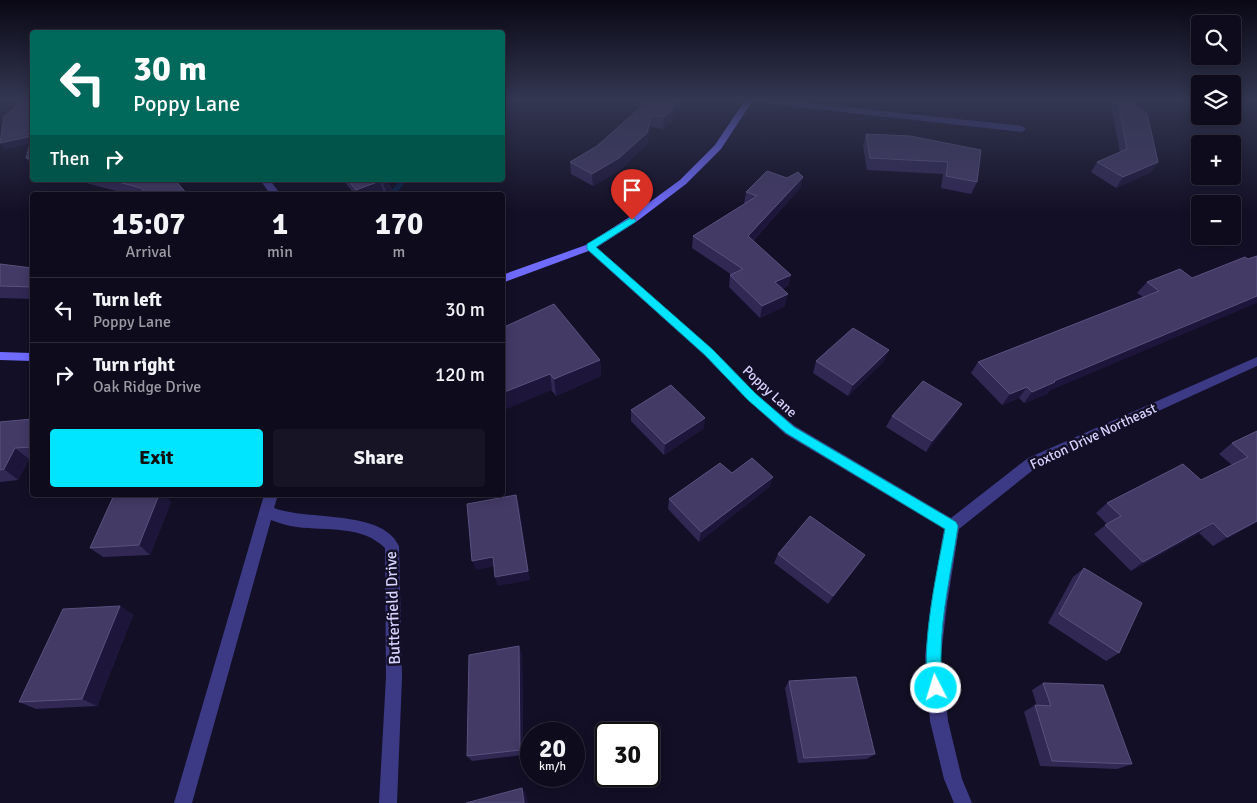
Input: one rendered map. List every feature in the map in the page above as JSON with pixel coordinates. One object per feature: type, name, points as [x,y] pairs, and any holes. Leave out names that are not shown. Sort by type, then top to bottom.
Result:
[{"type":"street","points":[[505,279],[590,247],[632,220],[684,182],[718,147],[724,137]]},
{"type":"street","name":"Poppy Lane","points":[[590,247],[708,352],[752,397],[790,430],[952,526]]},
{"type":"street","points":[[0,356],[30,356]]},
{"type":"street","name":"Foxton Drive Northeast","points":[[952,526],[1033,462],[1257,361]]},
{"type":"street","points":[[183,803],[271,497]]},
{"type":"street","name":"Butterfield Drive","points":[[267,512],[294,521],[346,525],[375,531],[386,537],[392,546],[394,677],[388,803]]},
{"type":"street","points":[[952,526],[939,604],[933,656],[939,721],[953,779],[963,803]]},
{"type":"building","points":[[1,137],[25,137],[0,143]]},
{"type":"building","points":[[607,137],[642,137],[619,158],[592,174],[570,162],[597,146]]},
{"type":"building","points":[[867,137],[917,137],[981,150],[977,182],[946,176],[948,162],[870,158]]},
{"type":"building","points":[[1125,137],[1152,137],[1158,162],[1123,177],[1097,162],[1127,149]]},
{"type":"building","points":[[30,144],[30,159],[26,158]]},
{"type":"building","points":[[767,171],[787,178],[798,172],[803,177],[748,236],[791,275],[775,282],[788,294],[762,306],[730,275],[743,269],[693,236],[757,196],[746,192]]},
{"type":"building","points":[[118,182],[177,182],[185,192],[144,192],[141,188]]},
{"type":"building","points":[[350,182],[377,182],[356,190]]},
{"type":"building","points":[[1257,256],[1257,296],[1032,392],[1027,387],[1010,394],[978,362],[1159,291],[1147,282],[1180,269],[1192,278],[1245,257],[1248,259]]},
{"type":"building","points":[[0,264],[30,268],[30,287],[0,286]]},
{"type":"building","points":[[554,304],[600,360],[554,379],[550,374],[505,392],[505,327]]},
{"type":"building","points":[[853,328],[889,350],[853,385],[816,361]]},
{"type":"building","points":[[923,381],[962,404],[932,441],[892,416]]},
{"type":"building","points":[[671,385],[705,418],[665,444],[631,410]]},
{"type":"building","points":[[30,419],[30,447],[15,448],[4,469],[0,470],[0,422]]},
{"type":"building","points":[[1257,431],[1257,521],[1227,537],[1213,523],[1143,562],[1105,525],[1121,516],[1107,503],[1183,464],[1201,480],[1248,457],[1232,443]]},
{"type":"building","points":[[752,458],[773,477],[701,532],[669,499],[720,463],[732,473]]},
{"type":"building","points":[[516,495],[528,571],[495,577],[493,557],[472,561],[467,504]]},
{"type":"building","points":[[113,497],[158,497],[139,545],[90,548]]},
{"type":"building","points":[[810,516],[865,555],[833,596],[778,554]]},
{"type":"building","points":[[1084,568],[1142,603],[1119,653],[1059,614]]},
{"type":"building","points":[[120,606],[82,699],[19,702],[63,609]]},
{"type":"building","points":[[519,646],[520,750],[467,756],[469,655]]},
{"type":"building","points":[[856,677],[875,754],[804,758],[789,681]]},
{"type":"building","points":[[1043,683],[1103,685],[1132,764],[1052,761],[1035,705],[1051,706]]},
{"type":"building","points":[[522,788],[524,803],[466,803]]},
{"type":"waterway","points":[[394,192],[402,182]]},
{"type":"route","points":[[632,220],[590,247],[708,352],[752,397],[790,430],[952,526],[939,604],[933,656],[936,688]]}]
